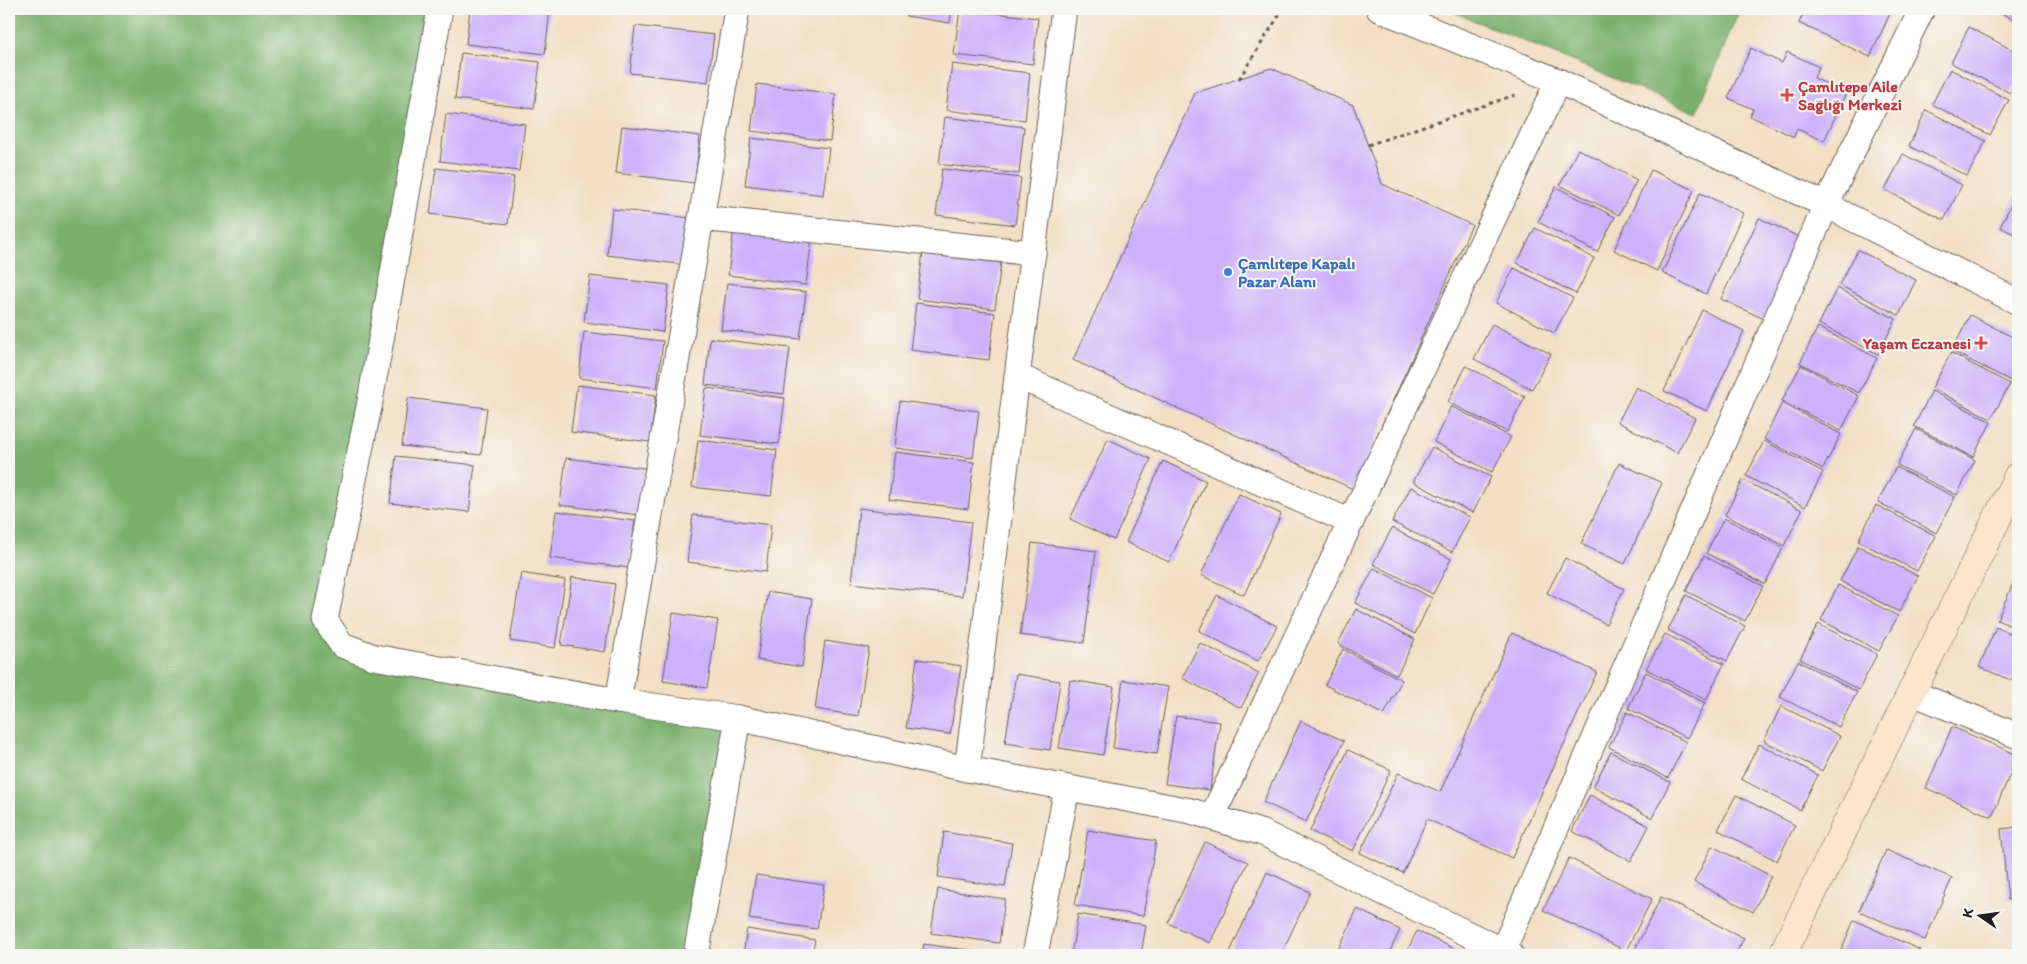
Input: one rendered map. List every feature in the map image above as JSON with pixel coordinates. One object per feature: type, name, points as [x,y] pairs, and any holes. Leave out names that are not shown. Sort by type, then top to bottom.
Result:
[{"type":"main road","points":[[1782,955],[1913,693],[2018,476]]},
{"type":"street","points":[[440,9],[369,407],[325,620],[342,645],[374,657],[618,701],[738,718],[967,769],[1191,811],[1263,833],[1505,954],[1826,205],[1922,9]]},
{"type":"street","points":[[618,701],[736,9]]},
{"type":"street","points":[[967,769],[1064,9]]},
{"type":"street","points":[[1379,9],[1558,81],[1826,205],[2018,302]]},
{"type":"street","points":[[1212,817],[1558,81]]},
{"type":"street","points":[[701,218],[1033,253]]},
{"type":"street","points":[[1017,376],[1351,522]]},
{"type":"street","points":[[1913,693],[2018,736]]},
{"type":"street","points":[[696,955],[738,718]]},
{"type":"street","points":[[1034,955],[1067,788]]},
{"type":"path","points":[[1239,79],[1283,9]]},
{"type":"path","points":[[1368,145],[1558,81]]},
{"type":"green space","points":[[9,9],[438,9],[325,620],[342,645],[738,718],[696,955],[9,955]]},
{"type":"green space","points":[[1446,9],[1740,9],[1697,113]]},
{"type":"building","points":[[470,9],[550,9],[545,54],[466,44]]},
{"type":"building","points":[[907,9],[952,9],[950,23],[906,16]]},
{"type":"building","points":[[960,9],[1038,18],[1033,64],[954,55]]},
{"type":"building","points":[[1805,9],[1892,9],[1870,57],[1799,23]]},
{"type":"building","points":[[1993,9],[2018,9],[2018,22]]},
{"type":"building","points":[[635,26],[714,35],[708,82],[630,73]]},
{"type":"building","points":[[1969,27],[2018,53],[2018,78],[2010,93],[1951,63]]},
{"type":"building","name":"Çamlıtepe Aile Sağlığı Merkezi","points":[[1751,48],[1782,63],[1787,52],[1819,67],[1814,78],[1846,93],[1824,141],[1797,129],[1794,137],[1750,116],[1753,109],[1728,98]]},
{"type":"building","points":[[461,53],[540,62],[534,109],[455,99]]},
{"type":"building","points":[[952,64],[1030,73],[1025,120],[946,110]]},
{"type":"building","name":"Çamlıtepe Kapalı Pazar Alanı","points":[[1271,68],[1353,105],[1382,184],[1472,225],[1353,489],[1073,360],[1195,93]]},
{"type":"building","points":[[1950,69],[2009,100],[1990,135],[1932,104]]},
{"type":"building","points":[[757,84],[836,94],[830,141],[751,131]]},
{"type":"building","points":[[1926,110],[1986,141],[1967,176],[1909,146]]},
{"type":"building","points":[[446,114],[525,124],[519,171],[440,161]]},
{"type":"building","points":[[945,117],[1024,127],[1019,174],[939,164]]},
{"type":"building","points":[[622,126],[700,136],[695,183],[616,173]]},
{"type":"building","points":[[751,138],[829,148],[823,195],[745,185]]},
{"type":"building","points":[[1578,149],[1637,180],[1619,215],[1560,185]]},
{"type":"building","points":[[1903,154],[1962,185],[1944,220],[1885,190]]},
{"type":"building","points":[[436,168],[514,177],[508,224],[430,214]]},
{"type":"building","points":[[942,169],[1021,178],[1015,225],[936,215]]},
{"type":"building","points":[[1651,170],[1694,190],[1657,271],[1614,250]]},
{"type":"building","points":[[1556,187],[1615,217],[1597,252],[1538,222]]},
{"type":"building","points":[[2018,191],[2018,236],[2000,227]]},
{"type":"building","points":[[1700,193],[1743,213],[1706,294],[1662,273]]},
{"type":"building","points":[[612,209],[691,218],[686,265],[607,255]]},
{"type":"building","points":[[1759,218],[1801,238],[1764,319],[1721,299]]},
{"type":"building","points":[[734,228],[812,238],[806,285],[728,275]]},
{"type":"building","points":[[1535,228],[1594,258],[1576,294],[1517,263]]},
{"type":"building","points":[[1858,250],[1916,280],[1899,315],[1839,285]]},
{"type":"building","points":[[923,252],[1001,262],[995,309],[917,299]]},
{"type":"building","points":[[1514,268],[1573,298],[1554,333],[1496,303]]},
{"type":"building","points":[[590,276],[669,285],[663,332],[584,322]]},
{"type":"building","points":[[727,283],[806,292],[800,339],[721,330]]},
{"type":"building","points":[[1837,288],[1896,319],[1878,354],[1819,324]]},
{"type":"building","points":[[916,303],[995,313],[989,360],[910,350]]},
{"type":"building","points":[[1702,310],[1744,331],[1707,411],[1664,391]]},
{"type":"building","points":[[1970,315],[2018,340],[2018,367],[2011,381],[1952,351]]},
{"type":"building","points":[[1492,324],[1551,354],[1532,389],[1474,359]]},
{"type":"building","points":[[1818,327],[1877,358],[1859,393],[1800,363]]},
{"type":"building","points":[[584,332],[663,341],[657,388],[579,378]]},
{"type":"building","points":[[710,338],[790,348],[784,394],[705,385]]},
{"type":"building","points":[[1951,353],[2010,384],[1991,419],[1932,388]]},
{"type":"building","points":[[1801,365],[1859,396],[1841,431],[1782,401]]},
{"type":"building","points":[[1466,366],[1525,397],[1507,432],[1448,402]]},
{"type":"building","points":[[577,385],[656,395],[650,442],[571,432]]},
{"type":"building","points":[[1636,387],[1695,418],[1677,453],[1618,422]]},
{"type":"building","points":[[706,388],[785,398],[779,444],[700,435]]},
{"type":"building","points":[[1932,391],[1991,422],[1973,457],[1914,426]]},
{"type":"building","points":[[408,398],[487,408],[481,455],[402,446]]},
{"type":"building","points":[[900,401],[979,411],[973,458],[895,448]]},
{"type":"building","points":[[1782,403],[1841,434],[1823,469],[1764,439]]},
{"type":"building","points":[[1451,406],[1511,437],[1492,472],[1434,442]]},
{"type":"building","points":[[1916,429],[1975,460],[1957,495],[1897,465]]},
{"type":"building","points":[[1108,439],[1151,459],[1114,540],[1070,519]]},
{"type":"building","points":[[698,440],[777,450],[771,496],[692,487]]},
{"type":"building","points":[[1764,441],[1823,472],[1805,507],[1746,476]]},
{"type":"building","points":[[1432,447],[1491,477],[1473,513],[1413,482]]},
{"type":"building","points":[[895,452],[974,462],[968,509],[889,499]]},
{"type":"building","points":[[396,456],[475,465],[469,512],[390,503]]},
{"type":"building","points":[[566,458],[645,468],[639,515],[560,505]]},
{"type":"building","points":[[1163,461],[1206,481],[1169,562],[1126,542]]},
{"type":"building","points":[[1619,463],[1662,483],[1625,564],[1581,544]]},
{"type":"building","points":[[1896,467],[1955,497],[1936,533],[1878,502]]},
{"type":"building","points":[[1743,480],[1802,510],[1784,546],[1725,515]]},
{"type":"building","points":[[1411,487],[1470,517],[1452,552],[1392,522]]},
{"type":"building","points":[[1239,494],[1281,514],[1244,595],[1201,575]]},
{"type":"building","points":[[1876,505],[1936,536],[1917,571],[1858,541]]},
{"type":"building","points":[[859,508],[971,522],[962,596],[851,583]]},
{"type":"building","points":[[556,511],[635,521],[629,568],[550,558]]},
{"type":"building","points":[[693,515],[771,525],[766,572],[687,562]]},
{"type":"building","points":[[1724,518],[1783,548],[1765,584],[1706,553]]},
{"type":"building","points":[[1392,528],[1451,559],[1433,594],[1373,564]]},
{"type":"building","points":[[1032,543],[1096,551],[1084,643],[1020,635]]},
{"type":"building","points":[[1858,546],[1918,576],[1899,612],[1840,581]]},
{"type":"building","points":[[1704,556],[1763,586],[1745,621],[1686,591]]},
{"type":"building","points":[[1565,558],[1624,589],[1606,624],[1547,593]]},
{"type":"building","points":[[1374,568],[1432,598],[1415,634],[1355,603]]},
{"type":"building","points":[[521,573],[565,580],[555,648],[510,641]]},
{"type":"building","points":[[572,577],[615,584],[605,652],[561,645]]},
{"type":"building","points":[[2014,581],[2018,583],[2018,629],[1997,620]]},
{"type":"building","points":[[1838,585],[1898,616],[1879,651],[1821,620]]},
{"type":"building","points":[[768,592],[812,599],[802,667],[757,660]]},
{"type":"building","points":[[1217,595],[1277,626],[1258,661],[1199,631]]},
{"type":"building","points":[[1686,595],[1745,626],[1727,661],[1668,630]]},
{"type":"building","points":[[1356,609],[1415,639],[1397,675],[1338,644]]},
{"type":"building","points":[[673,613],[718,620],[707,688],[663,681]]},
{"type":"building","points":[[1818,624],[1877,654],[1859,690],[1800,659]]},
{"type":"building","points":[[1996,627],[2018,637],[2018,683],[1979,667]]},
{"type":"building","points":[[1512,633],[1597,672],[1512,858],[1427,819],[1403,873],[1360,853],[1398,773],[1440,792]]},
{"type":"building","points":[[1665,634],[1724,664],[1706,700],[1646,669]]},
{"type":"building","points":[[825,641],[869,648],[858,716],[815,709]]},
{"type":"building","points":[[1200,643],[1259,673],[1241,708],[1182,678]]},
{"type":"building","points":[[1343,649],[1402,680],[1384,715],[1325,685]]},
{"type":"building","points":[[917,659],[961,666],[950,734],[906,728]]},
{"type":"building","points":[[1798,661],[1857,692],[1839,727],[1780,697]]},
{"type":"building","points":[[1646,672],[1705,703],[1687,738],[1628,708]]},
{"type":"building","points":[[1016,674],[1060,681],[1050,750],[1005,743]]},
{"type":"building","points":[[1070,680],[1114,687],[1103,755],[1059,748]]},
{"type":"building","points":[[1123,680],[1168,687],[1157,754],[1113,748]]},
{"type":"building","points":[[1781,706],[1840,736],[1822,771],[1764,741]]},
{"type":"building","points":[[1627,712],[1686,742],[1668,778],[1609,747]]},
{"type":"building","points":[[1176,716],[1220,722],[1210,790],[1165,784]]},
{"type":"building","points":[[1301,721],[1344,741],[1306,822],[1263,802]]},
{"type":"building","points":[[1952,727],[2018,755],[1992,817],[1926,788]]},
{"type":"building","points":[[1759,744],[1818,775],[1800,810],[1741,779]]},
{"type":"building","points":[[1348,750],[1391,770],[1353,851],[1310,831]]},
{"type":"building","points":[[1611,752],[1670,782],[1652,818],[1593,787]]},
{"type":"building","points":[[1590,795],[1649,826],[1631,861],[1572,831]]},
{"type":"building","points":[[1736,795],[1795,825],[1777,861],[1718,830]]},
{"type":"building","points":[[2018,827],[2018,899],[2008,900],[2001,829]]},
{"type":"building","points":[[1088,830],[1156,841],[1143,916],[1075,905]]},
{"type":"building","points":[[944,832],[1012,843],[1005,887],[938,877]]},
{"type":"building","points":[[1205,842],[1248,862],[1210,943],[1168,923]]},
{"type":"building","points":[[1712,846],[1771,876],[1753,912],[1694,882]]},
{"type":"building","points":[[1886,850],[1952,878],[1925,940],[1859,911]]},
{"type":"building","points":[[1569,858],[1652,899],[1626,951],[1543,910]]},
{"type":"building","points":[[1267,872],[1310,892],[1281,955],[1236,955],[1230,952]]},
{"type":"building","points":[[756,875],[824,885],[817,929],[749,919]]},
{"type":"building","points":[[938,889],[1005,899],[999,943],[931,933]]},
{"type":"building","points":[[1661,897],[1744,938],[1735,955],[1647,955],[1635,949]]},
{"type":"building","points":[[1357,909],[1400,930],[1388,955],[1336,955]]},
{"type":"building","points":[[1078,914],[1146,925],[1141,955],[1071,955]]},
{"type":"building","points":[[1854,920],[1920,950],[1917,955],[1839,955]]},
{"type":"building","points":[[747,929],[815,940],[812,955],[743,955]]},
{"type":"building","points":[[1417,931],[1459,951],[1457,955],[1405,955]]},
{"type":"building","points":[[924,944],[993,954],[993,955],[922,955]]},
{"type":"place","name":"Çamlıtepe Aile Sağlığı Merkezi","points":[[1787,95]]},
{"type":"place","name":"Çamlıtepe Kapalı Pazar Alanı","points":[[1228,272]]},
{"type":"place","name":"Yaşam Eczanesi","points":[[1981,343]]}]
